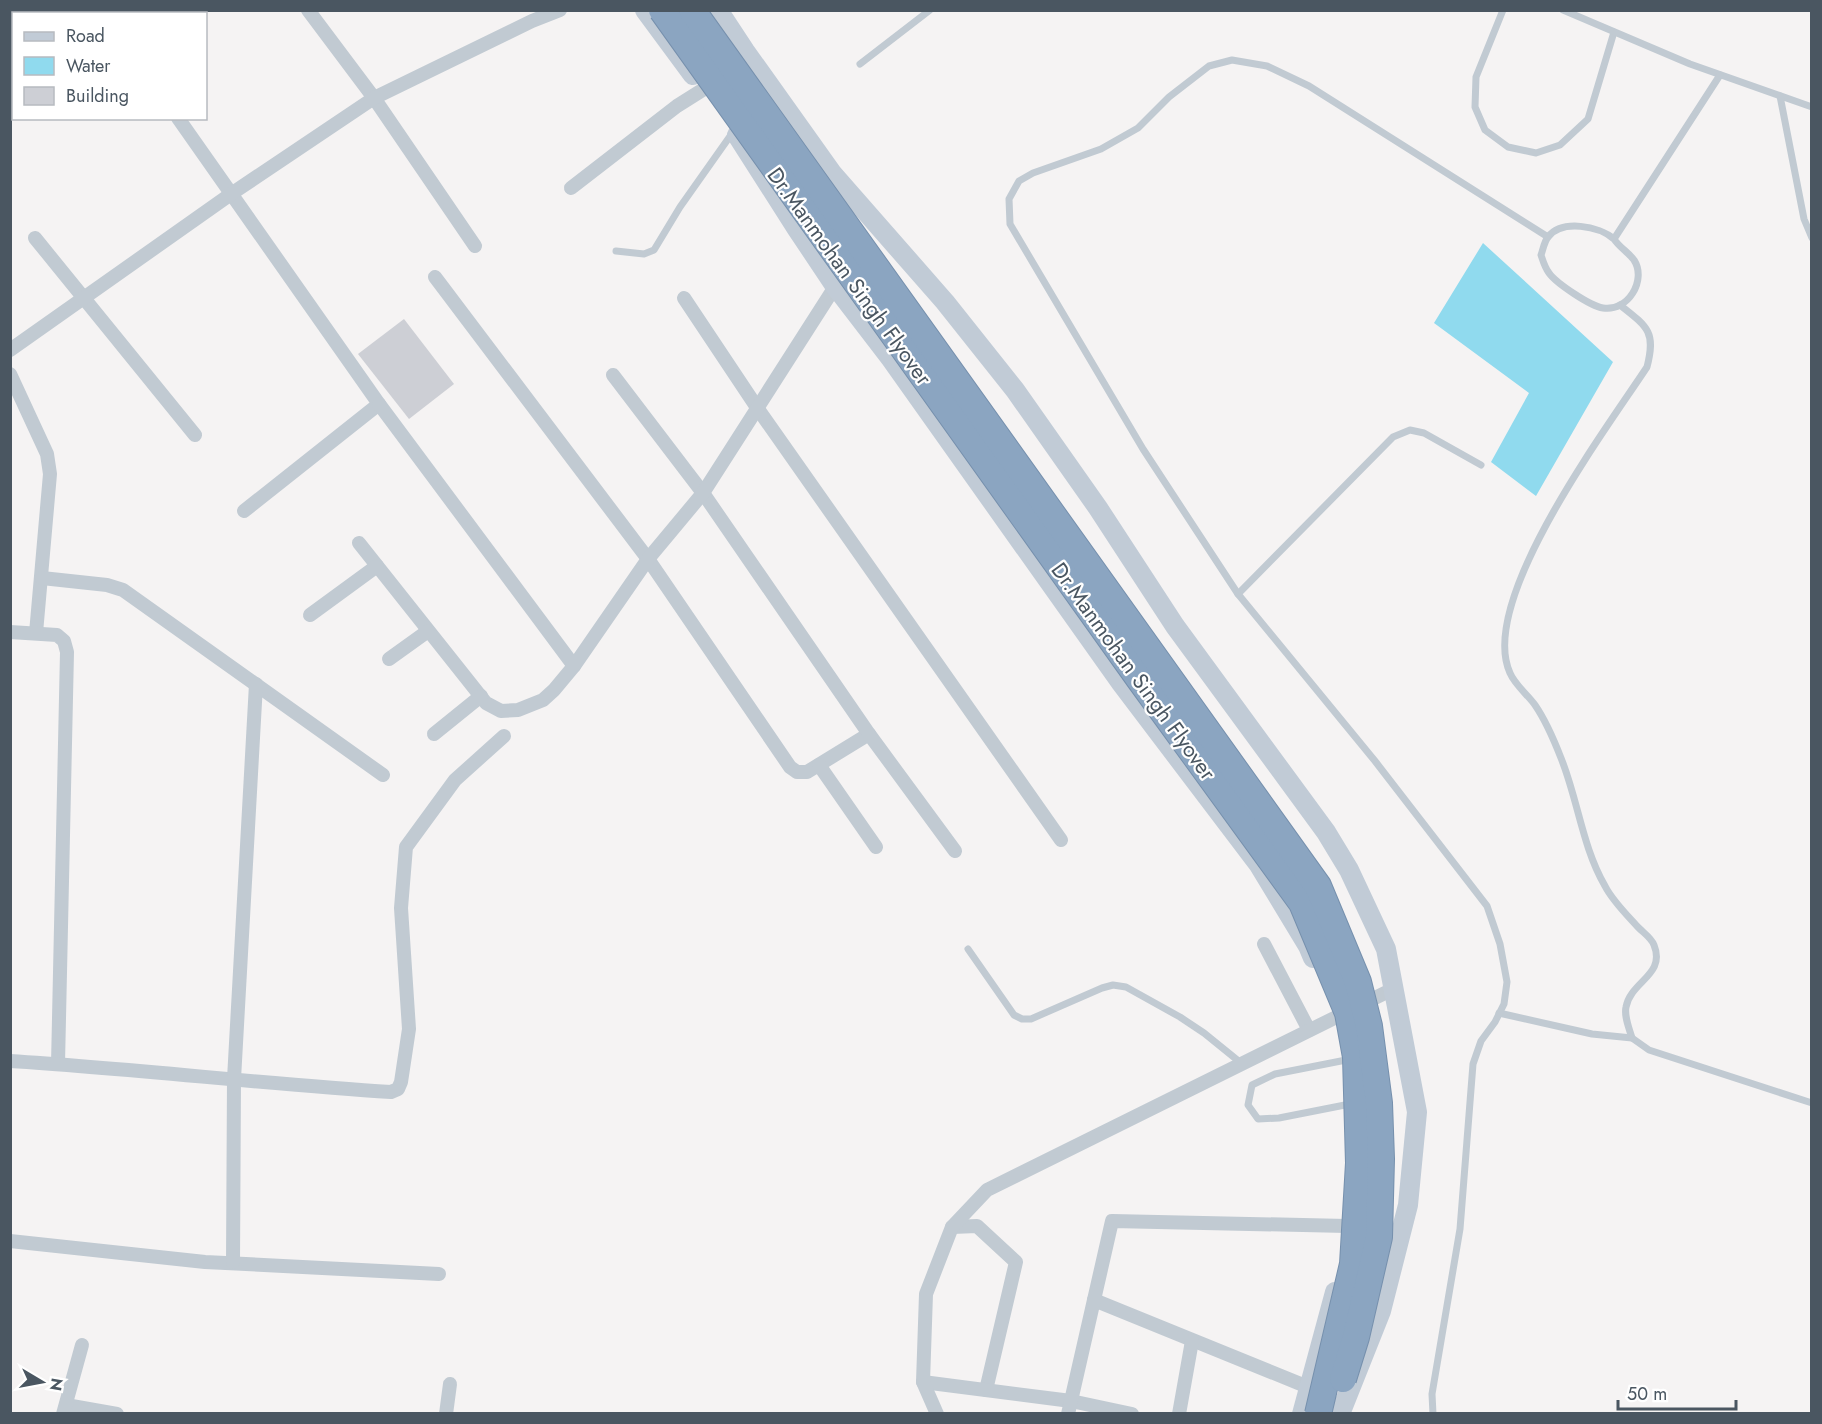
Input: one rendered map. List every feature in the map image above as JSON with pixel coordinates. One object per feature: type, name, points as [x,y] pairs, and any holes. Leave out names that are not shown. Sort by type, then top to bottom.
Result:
[{"type":"highway","name":"Dr.Manmohan Singh Flyover","points":[[662,10],[771,166],[1302,903],[1348,1013],[1356,1057],[1359,1163],[1353,1264],[1318,1413]]},
{"type":"highway","name":"Dr.Manmohan Singh Flyover","points":[[692,10],[1318,886],[1358,981],[1369,1026],[1379,1103],[1381,1159],[1379,1237],[1356,1337],[1332,1413]]},
{"type":"street","points":[[308,10],[374,98],[476,246]]},
{"type":"street","points":[[10,350],[231,194],[374,98],[528,16],[560,10]]},
{"type":"street","points":[[645,10],[734,130],[835,286],[891,359],[1120,683],[1259,865],[1308,945],[1338,1015],[1344,1039],[1350,1104],[1351,1186],[1338,1282],[1302,1413]]},
{"type":"street","points":[[718,10],[832,173],[945,302],[1015,390],[1098,508],[1175,626],[1326,832],[1349,870],[1386,949],[1417,1112],[1408,1205],[1381,1311],[1340,1413]]},
{"type":"street","points":[[571,188],[677,106],[704,89]]},
{"type":"street","points":[[179,120],[379,404],[574,666]]},
{"type":"street","points":[[359,543],[486,703],[501,711],[518,710],[543,700],[574,666],[648,559],[703,493],[835,286],[879,226]]},
{"type":"street","points":[[35,238],[195,435]]},
{"type":"street","points":[[435,277],[648,559],[790,767],[797,772],[807,772],[870,734]]},
{"type":"street","points":[[684,298],[758,409],[1061,840]]},
{"type":"street","points":[[10,374],[47,454],[49,488],[36,633]]},
{"type":"street","points":[[613,375],[703,493],[870,734],[955,851]]},
{"type":"street","points":[[244,511],[379,404]]},
{"type":"street","points":[[310,615],[377,566]]},
{"type":"street","points":[[42,578],[108,585],[123,590],[382,775]]},
{"type":"street","points":[[388,659],[428,631]]},
{"type":"street","points":[[10,632],[57,635],[64,641],[67,652],[58,1064]]},
{"type":"street","points":[[232,1263],[234,1078],[256,684]]},
{"type":"street","points":[[434,734],[481,696]]},
{"type":"street","points":[[10,1060],[379,1092],[391,1092],[398,1089],[409,1029],[401,908],[406,847],[455,780],[504,736]]},
{"type":"street","points":[[819,765],[876,847]]},
{"type":"street","points":[[1264,944],[1309,1030]]},
{"type":"street","points":[[937,1413],[923,1382],[926,1293],[952,1227],[987,1190],[1393,989]]},
{"type":"street","points":[[1069,1407],[1113,1221],[1347,1226]]},
{"type":"street","points":[[952,1227],[977,1226],[1016,1262],[986,1390]]},
{"type":"street","points":[[10,1241],[205,1262],[439,1274]]},
{"type":"street","points":[[1094,1300],[1308,1387]]},
{"type":"street","points":[[1179,1413],[1192,1341]]},
{"type":"street","points":[[82,1346],[64,1409],[117,1413]]},
{"type":"street","points":[[923,1382],[986,1390],[1069,1407],[1131,1413]]},
{"type":"street","points":[[446,1413],[450,1384]]},
{"type":"lane","points":[[860,64],[930,10]]},
{"type":"lane","points":[[1503,10],[1476,77],[1475,107],[1485,130],[1508,147],[1536,153],[1560,145],[1588,119],[1614,32]]},
{"type":"lane","points":[[1563,10],[1720,75],[1812,107]]},
{"type":"lane","points":[[1433,1413],[1432,1394],[1460,1229],[1473,1064],[1480,1041],[1495,1022],[1504,1004],[1507,982],[1500,944],[1487,906],[1375,761],[1238,594],[1143,449],[1010,224],[1009,200],[1019,181],[1033,173],[1101,149],[1138,128],[1169,97],[1209,66],[1232,60],[1267,66],[1309,86],[1548,237]]},
{"type":"lane","points":[[1614,239],[1720,75]]},
{"type":"lane","points":[[1780,96],[1804,219],[1812,238]]},
{"type":"lane","points":[[616,251],[644,254],[654,250],[680,207],[734,130]]},
{"type":"lane","points":[[1581,225],[1609,235],[1634,260],[1639,277],[1632,294],[1620,305],[1605,309],[1587,303],[1549,274],[1541,255],[1548,237],[1563,228],[1581,225]]},
{"type":"lane","points":[[1620,305],[1639,320],[1651,338],[1652,349],[1647,368],[1567,487],[1537,541],[1510,613],[1504,643],[1510,674],[1535,705],[1562,759],[1586,844],[1605,888],[1636,926],[1653,942],[1658,957],[1652,973],[1632,993],[1626,1007],[1632,1038]]},
{"type":"lane","points":[[1238,594],[1393,437],[1410,430],[1424,433],[1481,465]]},
{"type":"lane","points":[[968,949],[1014,1015],[1022,1019],[1031,1019],[1102,988],[1113,985],[1126,987],[1180,1017],[1241,1063]]},
{"type":"lane","points":[[1499,1013],[1592,1034],[1632,1038],[1649,1050],[1812,1103]]},
{"type":"lane","points":[[1346,1060],[1275,1074],[1252,1085],[1248,1105],[1258,1119],[1279,1118],[1350,1104]]},
{"type":"water","points":[[1483,243],[1613,362],[1536,496],[1491,462],[1529,393],[1434,323]]},
{"type":"building","points":[[404,319],[454,384],[409,419],[358,354]]}]
